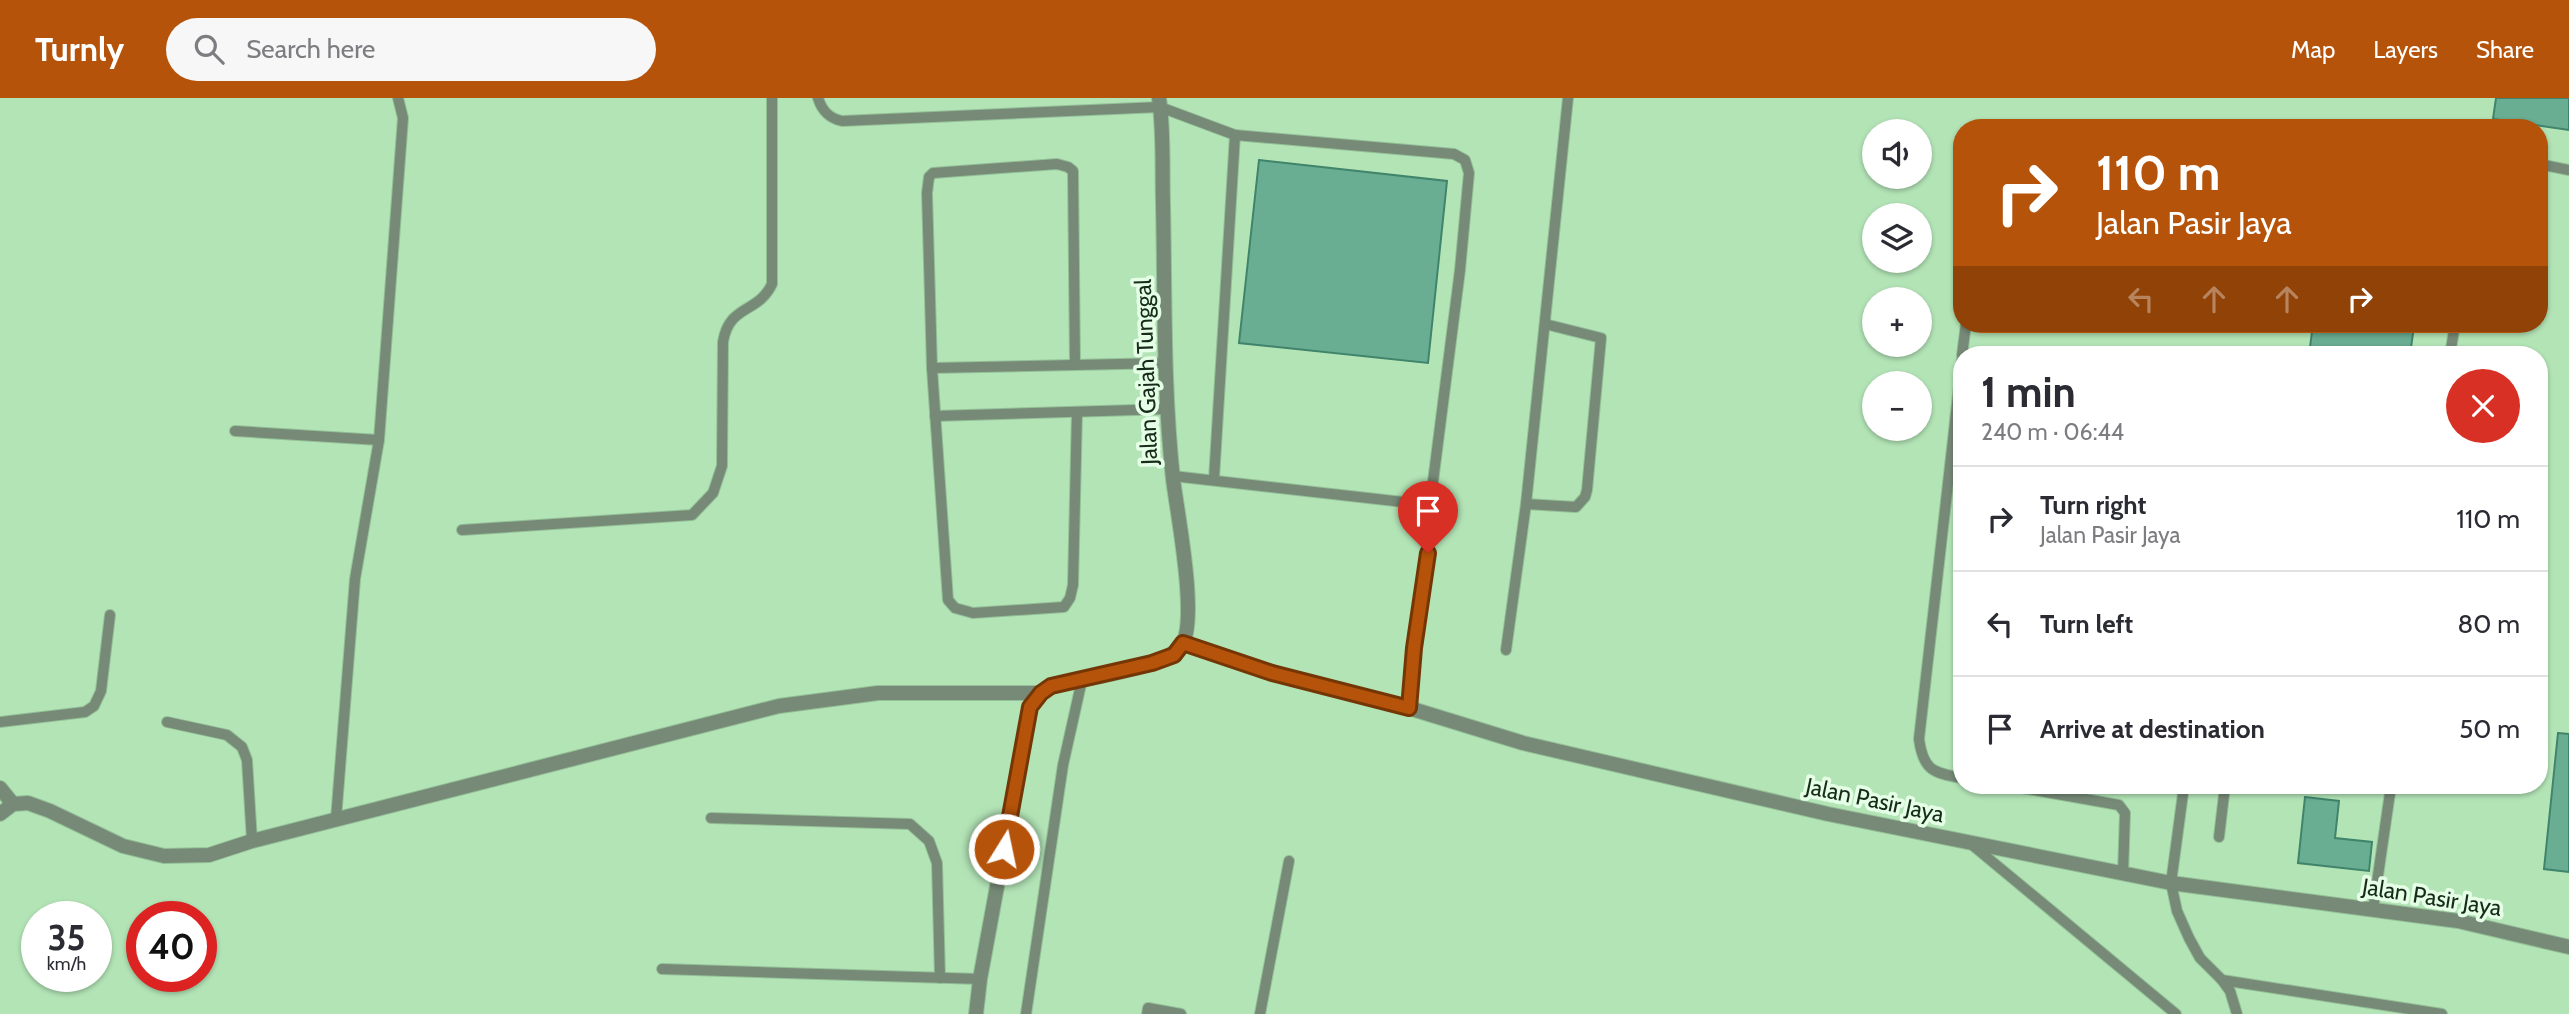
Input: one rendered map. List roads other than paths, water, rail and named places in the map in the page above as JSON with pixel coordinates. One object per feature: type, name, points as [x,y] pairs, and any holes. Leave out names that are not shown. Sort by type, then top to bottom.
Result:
[{"type":"street","name":"Jalan Gajah Tunggal","points":[[1159,102],[1169,409],[1173,476],[1188,601],[1187,629],[1183,643]]},
{"type":"street","points":[[976,1014],[980,979],[1030,707],[1041,693],[1051,686],[1152,663],[1174,655],[1183,643]]},
{"type":"street","name":"Jalan Pasir Jaya","points":[[1183,643],[1272,673],[1409,708],[1523,743],[1828,814],[2171,883],[2458,921],[2569,947]]},
{"type":"street","points":[[0,814],[13,804],[29,803],[123,846],[164,856],[209,855],[336,819],[779,706],[877,693],[1041,693]]},
{"type":"street","points":[[0,788],[13,804]]},
{"type":"lane","points":[[336,819],[355,579],[379,440],[403,118],[398,98]]},
{"type":"lane","points":[[462,530],[692,515],[713,493],[722,466],[725,329],[729,321],[766,297],[772,284],[772,98]]},
{"type":"lane","points":[[818,98],[820,106],[833,119],[842,121],[1159,102],[1236,135],[1454,154],[1465,160],[1469,173],[1461,257],[1430,505],[1428,553],[1414,648],[1409,708]]},
{"type":"lane","points":[[1037,98],[1037,111]]},
{"type":"lane","points":[[1506,650],[1527,504],[1568,98]]},
{"type":"lane","points":[[1214,480],[1236,135]]},
{"type":"lane","points":[[1075,364],[1073,171],[1057,164],[939,171],[929,177],[927,192],[932,368],[948,600],[955,608],[973,613],[1065,607],[1073,585],[1077,412]]},
{"type":"lane","points":[[2548,166],[2569,170]]},
{"type":"lane","points":[[1527,504],[1576,507],[1587,490],[1601,338],[1545,324]]},
{"type":"lane","points":[[932,368],[1167,363]]},
{"type":"lane","points":[[935,416],[1169,409]]},
{"type":"lane","points":[[235,431],[379,440]]},
{"type":"lane","points":[[1953,438],[1919,739],[1921,755],[1927,766],[1936,772],[1953,776]]},
{"type":"lane","points":[[1173,476],[1430,505]]},
{"type":"lane","points":[[0,722],[85,712],[94,706],[101,691],[110,615]]},
{"type":"lane","points":[[1026,1014],[1063,765],[1082,680]]},
{"type":"lane","points":[[167,722],[227,735],[242,747],[247,760],[252,841]]},
{"type":"lane","points":[[2056,794],[2119,805],[2125,813],[2123,874]]},
{"type":"lane","points":[[2182,794],[2171,883],[2177,911],[2200,958],[2230,991],[2237,1014]]},
{"type":"lane","points":[[2219,837],[2224,794]]},
{"type":"lane","points":[[2373,910],[2391,794]]},
{"type":"lane","points":[[711,818],[910,824],[929,841],[937,863],[940,978]]},
{"type":"lane","points":[[1971,844],[2176,1014]]},
{"type":"lane","points":[[1260,1014],[1289,862]]},
{"type":"lane","points":[[662,969],[980,979]]},
{"type":"lane","points":[[2222,980],[2442,1014]]},
{"type":"lane","points":[[1147,1014],[1148,1008],[1181,1014]]}]
